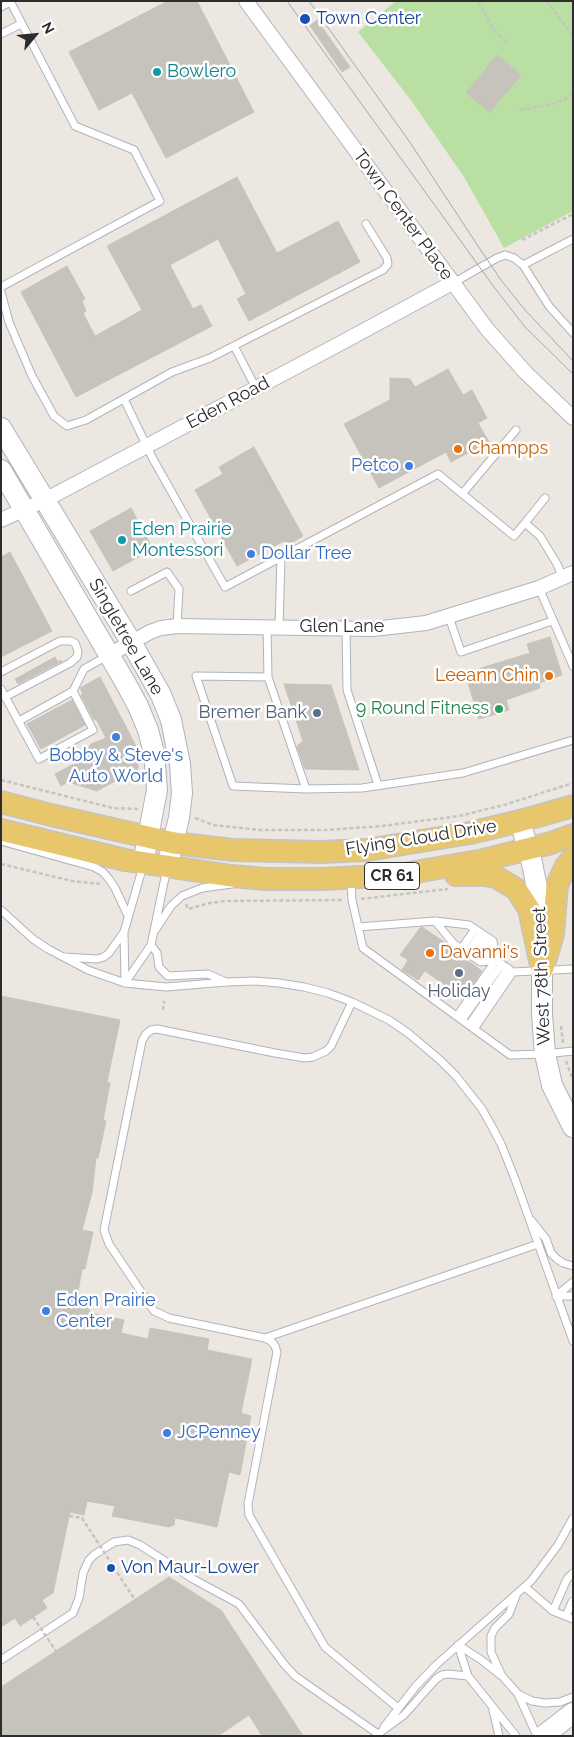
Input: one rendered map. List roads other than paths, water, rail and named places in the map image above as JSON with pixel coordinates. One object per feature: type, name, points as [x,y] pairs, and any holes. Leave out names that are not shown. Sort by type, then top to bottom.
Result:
[{"type":"main road","name":"Flying Cloud Drive","points":[[1,802],[51,816],[174,843],[233,850],[321,852],[367,850],[461,834],[520,822],[573,806]]},
{"type":"main road","name":"Flying Cloud Drive","points":[[1,830],[125,860],[232,876],[266,879],[351,878],[398,875],[484,860],[573,836]]},
{"type":"main road","points":[[542,970],[553,934],[557,885],[566,866],[573,858]]},
{"type":"main road","points":[[398,875],[420,881],[462,874],[485,875],[505,881],[516,888],[528,909],[542,970]]},
{"type":"street","name":"Town Center Place","points":[[246,1],[487,329],[519,365],[573,418]]},
{"type":"street","name":"Eden Road","points":[[1,520],[45,500],[452,283]]},
{"type":"street","name":"Singletree Lane","points":[[1,428],[131,642],[161,695],[171,720],[180,764],[182,793],[180,818],[167,867]]},
{"type":"street","name":"Singletree Lane","points":[[1,470],[110,655],[138,706],[148,730],[154,753],[157,790],[144,863]]},
{"type":"street","name":"Glen Lane","points":[[110,655],[131,642],[161,628],[177,626],[373,629],[426,623],[539,588],[568,576]]},
{"type":"street","name":"West 78th Street","points":[[520,822],[538,888],[542,913],[542,1014],[554,1053],[552,1085],[564,1104],[573,1127]]},
{"type":"street","points":[[542,1736],[573,1713]]},
{"type":"lane","points":[[1,7],[10,2],[75,126],[134,150],[160,201],[1,287]]},
{"type":"lane","points":[[1,34],[21,24]]},
{"type":"lane","points":[[1,292],[9,322],[32,376],[54,416],[67,426],[86,420],[172,372],[210,358],[383,270],[388,264],[387,258],[366,224]]},
{"type":"lane","points":[[523,265],[573,239]]},
{"type":"lane","points":[[452,283],[497,258],[505,255],[514,258],[523,265],[549,306],[572,331]]},
{"type":"lane","points":[[234,346],[256,388]]},
{"type":"lane","points":[[124,399],[147,446],[225,588],[438,474],[514,536],[545,498]]},
{"type":"lane","points":[[462,494],[516,430]]},
{"type":"lane","points":[[525,523],[540,536],[557,564],[568,576]]},
{"type":"lane","points":[[281,558],[268,677],[306,789]]},
{"type":"lane","points":[[131,592],[167,572],[179,589],[177,626]]},
{"type":"lane","points":[[539,588],[573,666]]},
{"type":"lane","points":[[449,617],[461,652],[552,621]]},
{"type":"lane","points":[[346,628],[347,690],[378,786]]},
{"type":"lane","points":[[1,672],[64,640],[71,641],[77,647],[78,654],[75,660],[6,697]]},
{"type":"lane","points":[[18,721],[73,691],[84,669],[110,655]]},
{"type":"lane","points":[[75,660],[84,669]]},
{"type":"lane","points":[[268,677],[196,676],[233,786],[306,789],[378,786],[463,773],[573,740]]},
{"type":"lane","points":[[1,689],[39,759],[94,730],[73,691]]},
{"type":"lane","points":[[1,841],[94,867],[108,879],[128,916]]},
{"type":"lane","points":[[125,983],[124,932],[144,863]]},
{"type":"lane","points":[[125,983],[152,945],[167,867]]},
{"type":"lane","points":[[351,878],[352,900],[362,948],[510,1055],[573,1051]]},
{"type":"lane","points":[[156,929],[177,899],[194,890],[266,879]]},
{"type":"lane","points":[[1,910],[33,939],[62,957],[88,970],[125,983],[166,987],[226,982],[280,983],[328,993],[352,1002],[389,1020],[408,1033],[435,1055],[456,1076],[482,1109],[501,1144],[573,1341]]},
{"type":"lane","points":[[358,927],[435,921],[470,925],[493,941],[505,966]]},
{"type":"lane","points":[[435,921],[454,944],[481,962],[542,970],[573,969]]},
{"type":"lane","points":[[62,957],[97,959],[104,957],[124,932]]},
{"type":"lane","points":[[469,954],[483,934]]},
{"type":"lane","points":[[469,954],[483,934]]},
{"type":"lane","points":[[152,945],[157,954],[159,967],[168,976],[208,974],[226,982]]},
{"type":"lane","points":[[460,1018],[505,966]]},
{"type":"lane","points":[[472,1027],[505,966]]},
{"type":"lane","points":[[352,1002],[331,1046],[326,1051],[313,1057],[305,1058],[282,1054],[157,1029],[149,1032],[142,1041],[104,1230],[107,1239],[152,1308],[160,1314],[169,1318],[265,1338],[271,1341],[277,1352],[248,1504],[249,1515],[325,1647],[398,1708]]},
{"type":"lane","points":[[527,1216],[546,1239],[551,1253],[563,1263],[573,1266]]},
{"type":"lane","points":[[265,1338],[538,1244]]},
{"type":"lane","points":[[556,1296],[573,1282]]},
{"type":"lane","points":[[556,1296],[573,1296]]},
{"type":"lane","points":[[378,1735],[416,1686],[458,1645],[525,1587],[558,1546],[573,1518]]},
{"type":"lane","points":[[1,1660],[73,1613],[79,1598],[83,1573],[89,1560],[114,1542],[128,1540],[140,1544],[193,1579],[239,1604],[295,1676],[378,1735]]},
{"type":"lane","points":[[553,1611],[567,1579],[573,1574]]},
{"type":"lane","points":[[525,1587],[553,1611],[571,1618],[572,1602]]},
{"type":"lane","points":[[502,1677],[490,1652],[492,1636],[495,1628],[509,1614],[516,1596]]},
{"type":"lane","points":[[458,1645],[468,1676],[516,1736]]},
{"type":"lane","points":[[458,1645],[480,1659],[502,1677],[518,1694],[537,1736]]},
{"type":"lane","points":[[378,1735],[404,1716],[436,1679],[442,1675],[468,1676]]},
{"type":"lane","points":[[518,1694],[532,1701],[546,1704],[560,1702],[573,1697]]},
{"type":"lane","points":[[493,1709],[498,1736]]},
{"type":"tram line","points":[[287,1],[494,287],[525,327],[573,374]]},
{"type":"tram line","points":[[309,1],[409,141],[501,280],[525,310],[573,361]]},
{"type":"place","name":"Town Center","points":[[305,19]]},
{"type":"place","name":"Bowlero","points":[[157,72]]},
{"type":"place","name":"Champps","points":[[458,449]]},
{"type":"place","name":"Petco","points":[[409,466]]},
{"type":"place","name":"Eden Prairie Montessori","points":[[122,540]]},
{"type":"place","name":"Dollar Tree","points":[[251,554]]},
{"type":"place","name":"Leeann Chin","points":[[549,676]]},
{"type":"place","name":"9 Round Fitness","points":[[499,709]]},
{"type":"place","name":"Bremer Bank","points":[[317,713]]},
{"type":"place","name":"Bobby & Steve's Auto World","points":[[116,737]]},
{"type":"place","name":"Davanni's","points":[[430,953]]},
{"type":"place","name":"Holiday","points":[[459,973]]},
{"type":"place","name":"Eden Prairie Center","points":[[46,1311]]},
{"type":"place","name":"JCPenney","points":[[167,1433]]},
{"type":"place","name":"Von Maur-Lower","points":[[111,1568]]}]
